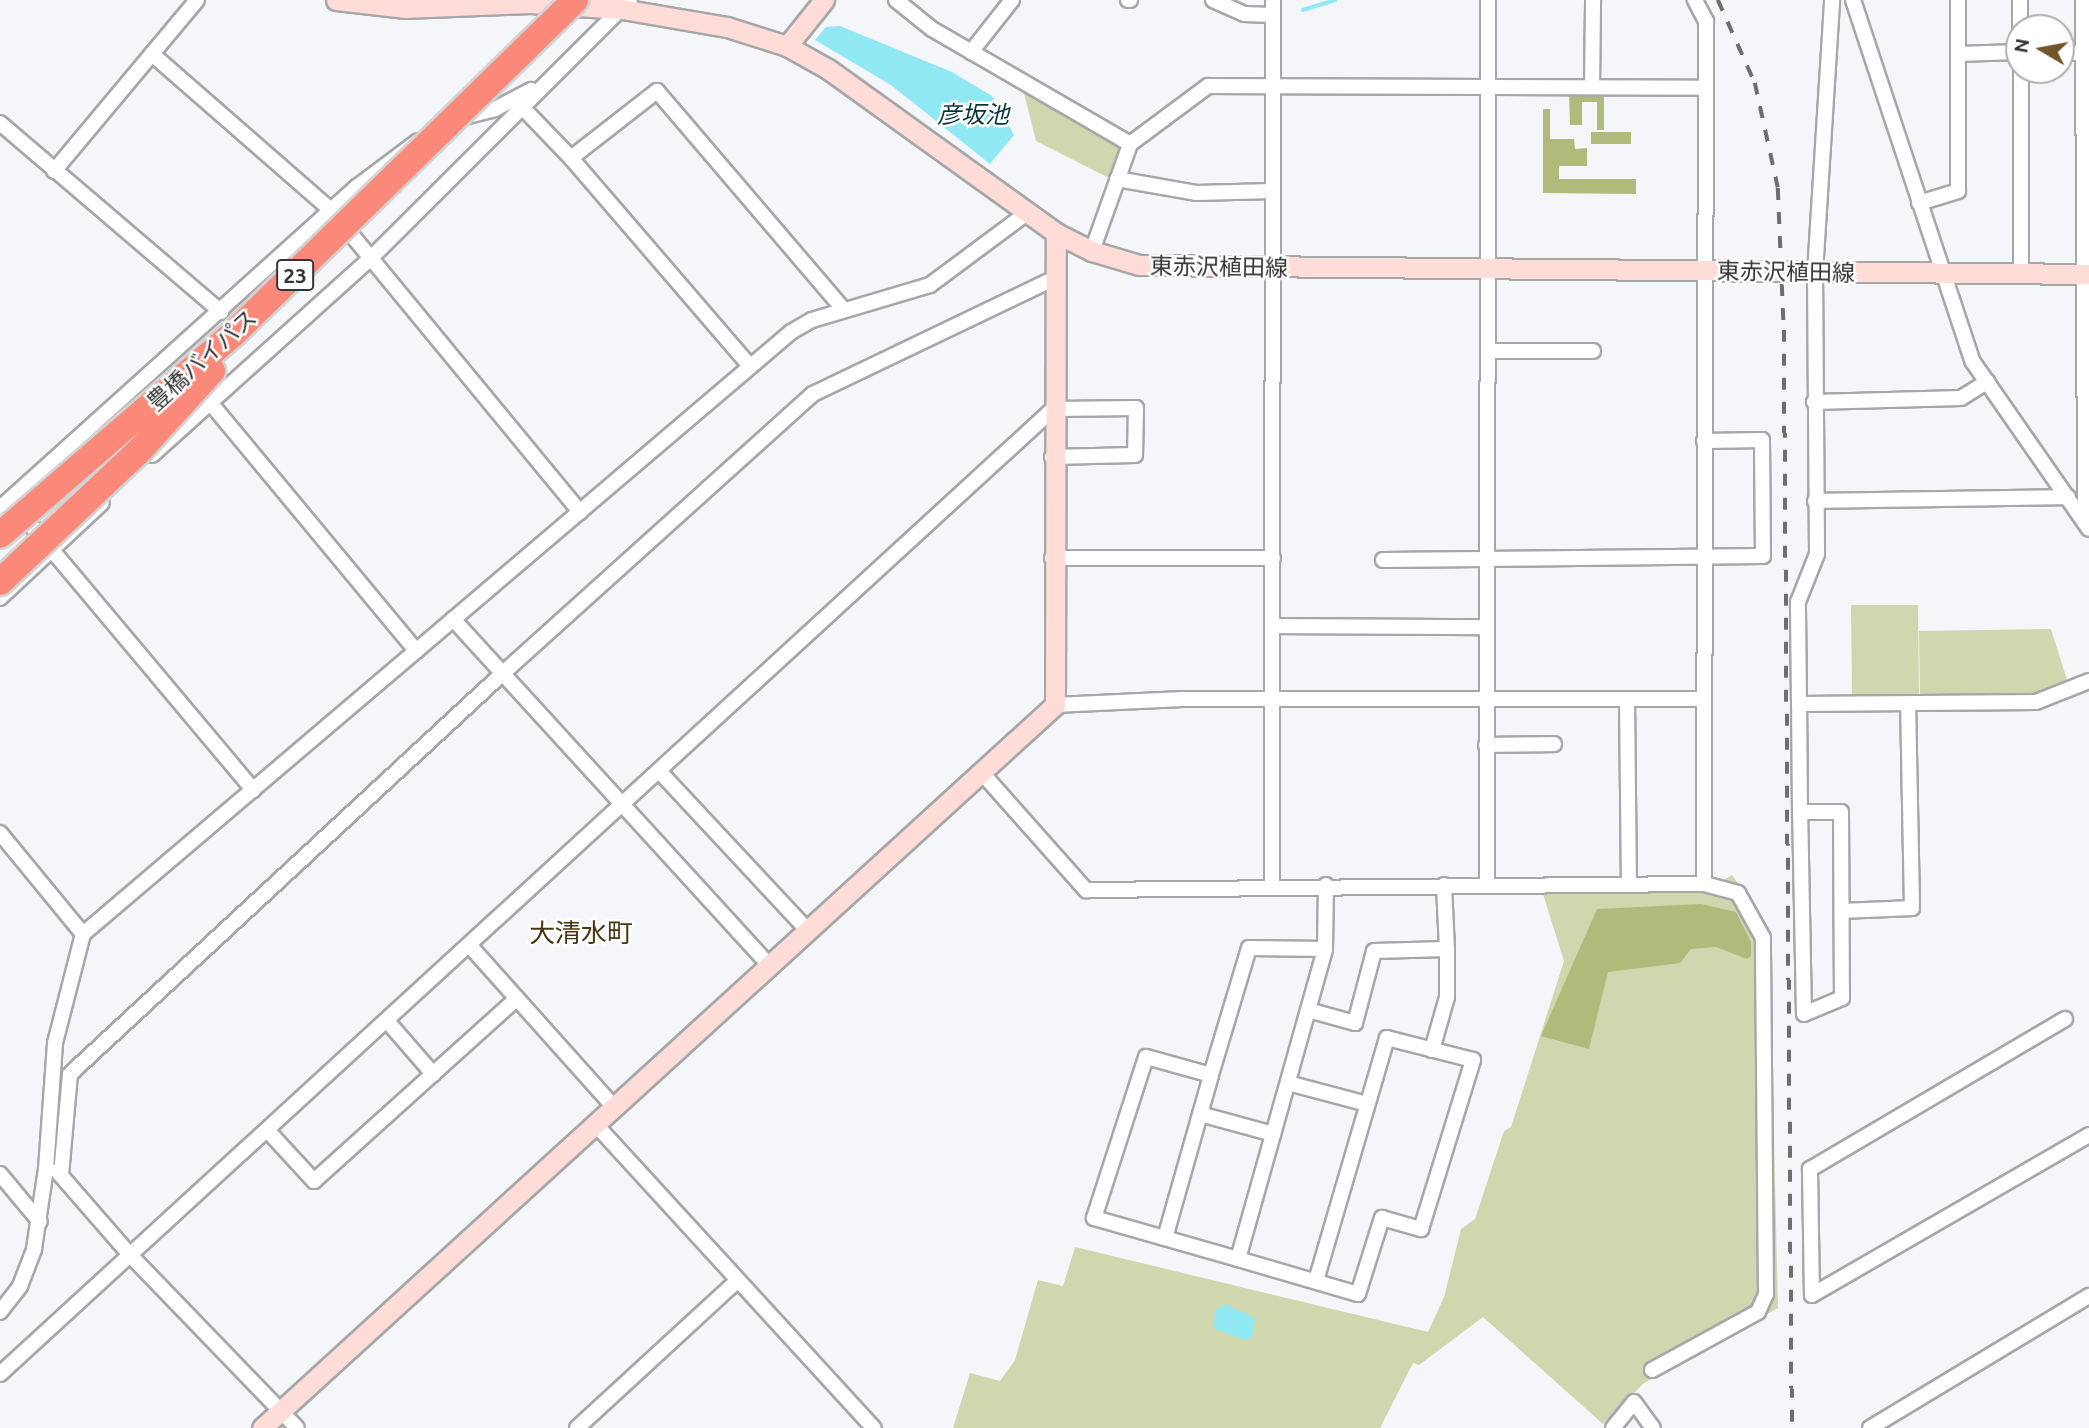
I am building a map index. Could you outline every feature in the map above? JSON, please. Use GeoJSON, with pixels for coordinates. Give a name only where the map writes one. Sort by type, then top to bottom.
{"type":"FeatureCollection","features":[{"type":"Feature","properties":{"kind":"highway","name":"豊橋バイパス"},"geometry":{"type":"LineString","coordinates":[[0,535],[235,332],[575,0]]}},
{"type":"Feature","properties":{"kind":"highway","name":"23"},"geometry":{"type":"LineString","coordinates":[[0,582],[140,450],[308,262]]}},
{"type":"Feature","properties":{"kind":"highway","name":"23"},"geometry":{"type":"LineString","coordinates":[[3,510],[46,496]]}},
{"type":"Feature","properties":{"kind":"main road","name":"東赤沢植田線"},"geometry":{"type":"LineString","coordinates":[[336,0],[404,8],[458,3],[626,4],[727,27],[787,46],[828,69],[1056,233],[1092,251],[1156,267],[2086,274]]}},
{"type":"Feature","properties":{"kind":"main road"},"geometry":{"type":"LineString","coordinates":[[787,46],[824,0]]}},
{"type":"Feature","properties":{"kind":"main road"},"geometry":{"type":"LineString","coordinates":[[262,1428],[771,967],[1055,705],[1052,457],[1056,233]]}},
{"type":"Feature","properties":{"kind":"street"},"geometry":{"type":"LineString","coordinates":[[54,171],[197,0]]}},
{"type":"Feature","properties":{"kind":"street"},"geometry":{"type":"LineString","coordinates":[[896,0],[971,52],[1130,144]]}},
{"type":"Feature","properties":{"kind":"street"},"geometry":{"type":"LineString","coordinates":[[971,52],[1012,0]]}},
{"type":"Feature","properties":{"kind":"street"},"geometry":{"type":"LineString","coordinates":[[1213,0],[1244,14],[1272,15]]}},
{"type":"Feature","properties":{"kind":"street"},"geometry":{"type":"LineString","coordinates":[[1272,886],[1273,0]]}},
{"type":"Feature","properties":{"kind":"street"},"geometry":{"type":"LineString","coordinates":[[1487,885],[1488,0]]}},
{"type":"Feature","properties":{"kind":"street"},"geometry":{"type":"LineString","coordinates":[[1592,88],[1593,0]]}},
{"type":"Feature","properties":{"kind":"street"},"geometry":{"type":"LineString","coordinates":[[1695,0],[1706,21],[1704,884]]}},
{"type":"Feature","properties":{"kind":"street"},"geometry":{"type":"LineString","coordinates":[[1800,812],[1841,812],[1842,999],[1804,1014],[1800,812],[1798,704],[1798,602],[1816,554],[1815,274],[1832,0]]}},
{"type":"Feature","properties":{"kind":"street"},"geometry":{"type":"LineString","coordinates":[[1853,0],[1973,362],[2087,525]]}},
{"type":"Feature","properties":{"kind":"street"},"geometry":{"type":"LineString","coordinates":[[1919,203],[1958,191],[1958,0]]}},
{"type":"Feature","properties":{"kind":"street"},"geometry":{"type":"LineString","coordinates":[[2083,0],[2086,53],[2087,525]]}},
{"type":"Feature","properties":{"kind":"street"},"geometry":{"type":"LineString","coordinates":[[0,598],[54,551],[208,401],[372,257],[626,4]]}},
{"type":"Feature","properties":{"kind":"street"},"geometry":{"type":"LineString","coordinates":[[1958,54],[2005,52]]}},
{"type":"Feature","properties":{"kind":"street"},"geometry":{"type":"LineString","coordinates":[[152,54],[332,211],[580,512]]}},
{"type":"Feature","properties":{"kind":"street"},"geometry":{"type":"LineString","coordinates":[[253,790],[54,551],[3,510],[381,166],[443,124],[495,109],[555,72]]}},
{"type":"Feature","properties":{"kind":"street"},"geometry":{"type":"LineString","coordinates":[[2021,84],[2021,273]]}},
{"type":"Feature","properties":{"kind":"street"},"geometry":{"type":"LineString","coordinates":[[1092,251],[1130,144],[1208,86],[1705,88]]}},
{"type":"Feature","properties":{"kind":"street"},"geometry":{"type":"LineString","coordinates":[[572,158],[657,91],[844,310]]}},
{"type":"Feature","properties":{"kind":"street"},"geometry":{"type":"LineString","coordinates":[[521,106],[572,158],[750,366]]}},
{"type":"Feature","properties":{"kind":"street"},"geometry":{"type":"LineString","coordinates":[[0,123],[54,171],[114,217],[221,312]]}},
{"type":"Feature","properties":{"kind":"street"},"geometry":{"type":"LineString","coordinates":[[1118,179],[1196,193],[1273,191]]}},
{"type":"Feature","properties":{"kind":"street"},"geometry":{"type":"LineString","coordinates":[[0,1312],[27,1271],[40,1222],[55,1043],[83,934],[750,366],[802,326],[844,310],[930,285],[1027,213]]}},
{"type":"Feature","properties":{"kind":"street"},"geometry":{"type":"LineString","coordinates":[[61,1175],[70,1074],[503,673],[813,394],[1055,278]]}},
{"type":"Feature","properties":{"kind":"street"},"geometry":{"type":"LineString","coordinates":[[1489,351],[1593,351]]}},
{"type":"Feature","properties":{"kind":"street"},"geometry":{"type":"LineString","coordinates":[[173,355],[208,401],[416,651]]}},
{"type":"Feature","properties":{"kind":"street"},"geometry":{"type":"LineString","coordinates":[[1814,402],[1961,398],[1987,382]]}},
{"type":"Feature","properties":{"kind":"street"},"geometry":{"type":"LineString","coordinates":[[0,1374],[388,1022],[1054,409],[1136,408],[1135,455],[1052,457]]}},
{"type":"Feature","properties":{"kind":"street"},"geometry":{"type":"LineString","coordinates":[[1382,560],[1763,556],[1762,440],[1704,440]]}},
{"type":"Feature","properties":{"kind":"street"},"geometry":{"type":"LineString","coordinates":[[1815,501],[2068,497]]}},
{"type":"Feature","properties":{"kind":"street"},"geometry":{"type":"LineString","coordinates":[[1052,558],[1273,558]]}},
{"type":"Feature","properties":{"kind":"street"},"geometry":{"type":"LineString","coordinates":[[453,620],[625,803],[771,967]]}},
{"type":"Feature","properties":{"kind":"street"},"geometry":{"type":"LineString","coordinates":[[1273,626],[1486,627]]}},
{"type":"Feature","properties":{"kind":"street"},"geometry":{"type":"LineString","coordinates":[[1798,704],[2036,702],[2089,681]]}},
{"type":"Feature","properties":{"kind":"street"},"geometry":{"type":"LineString","coordinates":[[1055,705],[1272,699],[1703,699]]}},
{"type":"Feature","properties":{"kind":"street"},"geometry":{"type":"LineString","coordinates":[[1627,699],[1629,884]]}},
{"type":"Feature","properties":{"kind":"street"},"geometry":{"type":"LineString","coordinates":[[1842,911],[1912,908],[1908,703]]}},
{"type":"Feature","properties":{"kind":"street"},"geometry":{"type":"LineString","coordinates":[[1486,745],[1554,744]]}},
{"type":"Feature","properties":{"kind":"street"},"geometry":{"type":"LineString","coordinates":[[660,771],[809,932]]}},
{"type":"Feature","properties":{"kind":"street"},"geometry":{"type":"LineString","coordinates":[[982,773],[1086,890],[1326,885],[1704,884],[1738,892],[1763,938],[1766,1294],[1758,1312],[1652,1370]]}},
{"type":"Feature","properties":{"kind":"street"},"geometry":{"type":"LineString","coordinates":[[0,833],[83,934]]}},
{"type":"Feature","properties":{"kind":"street"},"geometry":{"type":"LineString","coordinates":[[1238,1259],[1325,949],[1326,885]]}},
{"type":"Feature","properties":{"kind":"street"},"geometry":{"type":"LineString","coordinates":[[1432,1050],[1447,996],[1444,885]]}},
{"type":"Feature","properties":{"kind":"street"},"geometry":{"type":"LineString","coordinates":[[470,946],[615,1108]]}},
{"type":"Feature","properties":{"kind":"street"},"geometry":{"type":"LineString","coordinates":[[1165,1238],[1249,948],[1325,949]]}},
{"type":"Feature","properties":{"kind":"street"},"geometry":{"type":"LineString","coordinates":[[1308,1010],[1354,1023],[1374,951],[1447,949]]}},
{"type":"Feature","properties":{"kind":"street"},"geometry":{"type":"LineString","coordinates":[[268,1131],[314,1181],[517,998]]}},
{"type":"Feature","properties":{"kind":"street"},"geometry":{"type":"LineString","coordinates":[[2065,1019],[1810,1169],[1812,1296],[2089,1135]]}},
{"type":"Feature","properties":{"kind":"street"},"geometry":{"type":"LineString","coordinates":[[388,1022],[433,1073]]}},
{"type":"Feature","properties":{"kind":"street"},"geometry":{"type":"LineString","coordinates":[[1211,1075],[1146,1057],[1094,1218],[1358,1294],[1381,1218],[1421,1229],[1473,1060],[1387,1038],[1316,1281]]}},
{"type":"Feature","properties":{"kind":"street"},"geometry":{"type":"LineString","coordinates":[[1288,1083],[1367,1104]]}},
{"type":"Feature","properties":{"kind":"street"},"geometry":{"type":"LineString","coordinates":[[1200,1114],[1273,1134]]}},
{"type":"Feature","properties":{"kind":"street"},"geometry":{"type":"LineString","coordinates":[[596,1125],[874,1428]]}},
{"type":"Feature","properties":{"kind":"street"},"geometry":{"type":"LineString","coordinates":[[46,1169],[61,1175],[130,1255],[297,1428]]}},
{"type":"Feature","properties":{"kind":"street"},"geometry":{"type":"LineString","coordinates":[[0,1174],[40,1222]]}},
{"type":"Feature","properties":{"kind":"street"},"geometry":{"type":"LineString","coordinates":[[578,1428],[737,1281]]}},
{"type":"Feature","properties":{"kind":"street"},"geometry":{"type":"LineString","coordinates":[[1870,1428],[2089,1296]]}},
{"type":"Feature","properties":{"kind":"street"},"geometry":{"type":"LineString","coordinates":[[1613,1428],[1634,1402],[1653,1428]]}},
{"type":"Feature","properties":{"kind":"green space"},"geometry":{"type":"Polygon","coordinates":[[[1604,91],[1604,130],[1597,130],[1597,102],[1582,102],[1582,125],[1570,125],[1569,92],[1604,91]]]}},
{"type":"Feature","properties":{"kind":"green space"},"geometry":{"type":"Polygon","coordinates":[[[1024,93],[1040,94],[1123,146],[1111,179],[1036,141],[1024,93]]]}},
{"type":"Feature","properties":{"kind":"green space"},"geometry":{"type":"Polygon","coordinates":[[[1543,109],[1550,109],[1550,139],[1574,139],[1575,149],[1587,148],[1587,166],[1559,166],[1559,179],[1636,179],[1636,194],[1543,193],[1543,109]]]}},
{"type":"Feature","properties":{"kind":"green space"},"geometry":{"type":"Polygon","coordinates":[[[1591,132],[1631,132],[1631,144],[1591,144],[1591,132]]]}},
{"type":"Feature","properties":{"kind":"green space"},"geometry":{"type":"Polygon","coordinates":[[[1851,605],[1918,605],[1919,697],[1852,698],[1851,605]]]}},
{"type":"Feature","properties":{"kind":"green space"},"geometry":{"type":"Polygon","coordinates":[[[2051,629],[2068,683],[2034,696],[1920,697],[1919,631],[2051,629]]]}},
{"type":"Feature","properties":{"kind":"green space"},"geometry":{"type":"Polygon","coordinates":[[[1732,875],[1769,929],[1778,1308],[1644,1383],[1603,1424],[1483,1317],[1419,1365],[1413,1363],[1380,1428],[953,1428],[970,1373],[1000,1381],[1015,1360],[1038,1280],[1063,1286],[1075,1247],[1428,1332],[1444,1297],[1461,1229],[1475,1219],[1504,1131],[1511,1127],[1564,961],[1542,891],[1705,891],[1732,875]]]}},
{"type":"Feature","properties":{"kind":"green space"},"geometry":{"type":"Polygon","coordinates":[[[1701,904],[1736,912],[1751,942],[1751,956],[1747,959],[1716,947],[1691,949],[1680,963],[1608,972],[1589,1049],[1541,1036],[1597,909],[1701,904]]]}},
{"type":"Feature","properties":{"kind":"water","name":"彦坂池"},"geometry":{"type":"Polygon","coordinates":[[[840,26],[952,72],[992,96],[1014,135],[990,164],[891,85],[815,40],[826,27],[840,26]]]}},
{"type":"Feature","properties":{"kind":"water"},"geometry":{"type":"Polygon","coordinates":[[[1225,1304],[1255,1318],[1252,1338],[1241,1339],[1213,1328],[1216,1310],[1225,1304]]]}},
{"type":"Feature","properties":{"kind":"waterway"},"geometry":{"type":"LineString","coordinates":[[1303,10],[1336,0]]}},
{"type":"Feature","properties":{"kind":"railway"},"geometry":{"type":"LineString","coordinates":[[1718,0],[1755,83],[1778,188],[1784,330],[1792,1428]]}},
{"type":"Feature","properties":{"kind":"district","name":"大清水町"},"geometry":{"type":"Point","coordinates":[581,933]}}]}
